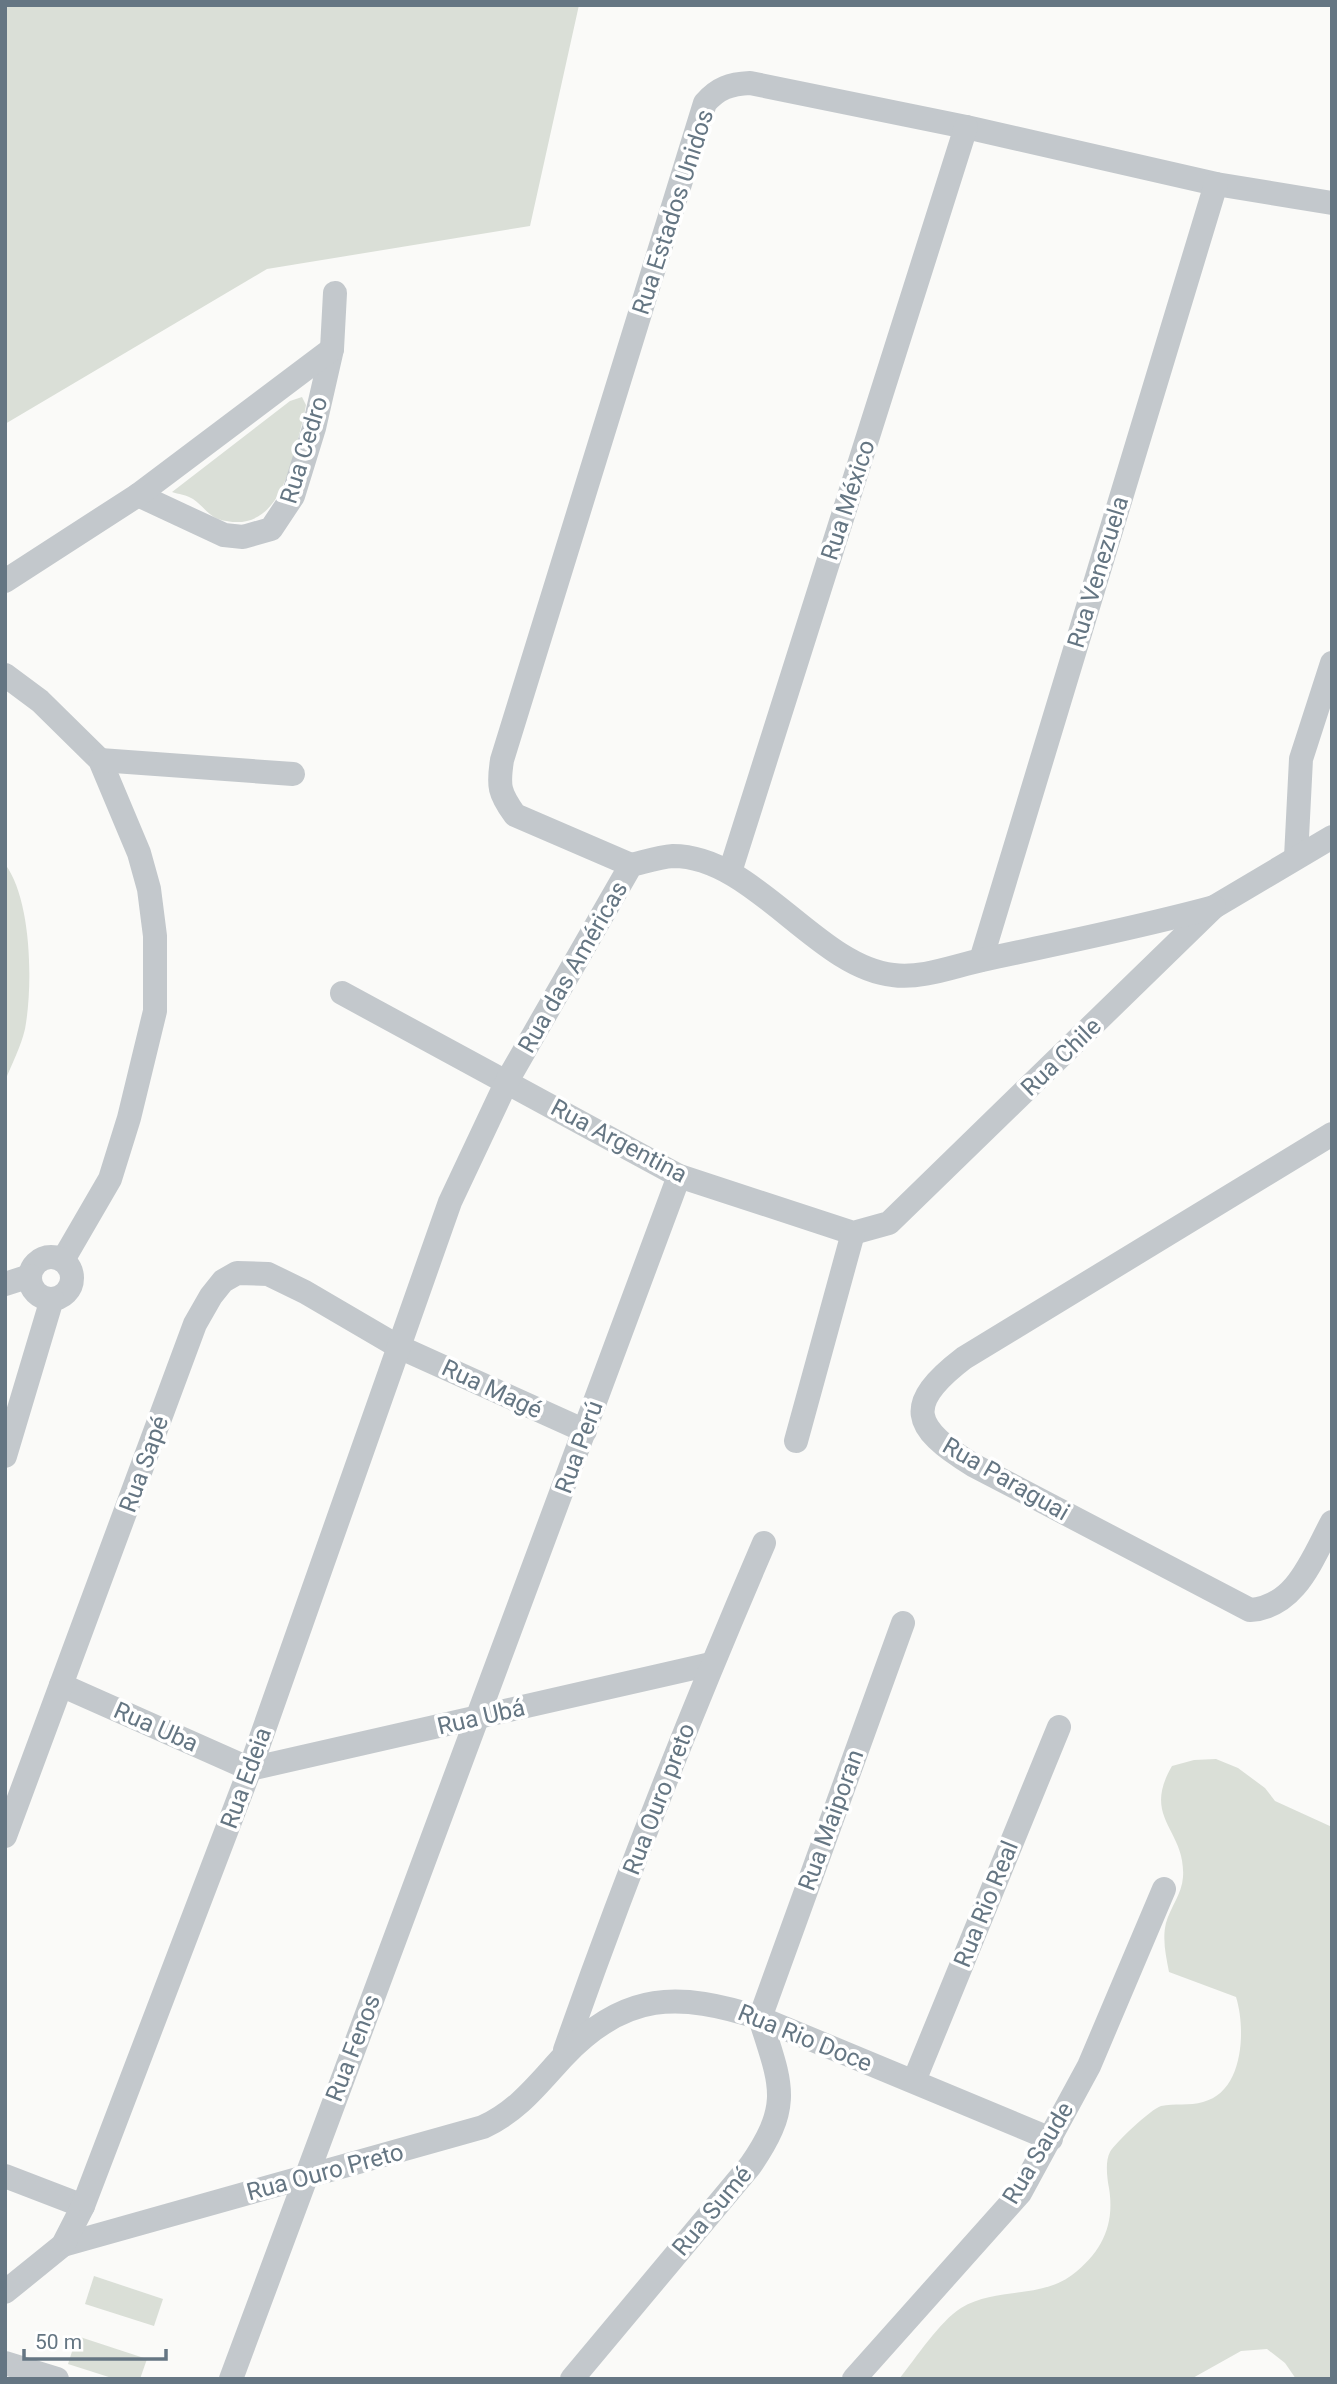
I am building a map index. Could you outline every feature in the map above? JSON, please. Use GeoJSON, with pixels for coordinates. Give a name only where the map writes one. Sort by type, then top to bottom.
{"type":"FeatureCollection","features":[{"type":"Feature","properties":{"kind":"street","name":"Rua Estados Unidos"},"geometry":{"type":"LineString","coordinates":[[631,865],[514,815],[504,801],[498,783],[502,760],[705,103],[716,91],[732,84],[750,83],[966,127],[1216,184],[1332,202]]}},
{"type":"Feature","properties":{"kind":"street","name":"Rua México"},"geometry":{"type":"LineString","coordinates":[[730,872],[966,127]]}},
{"type":"Feature","properties":{"kind":"street","name":"Rua Venezuela"},"geometry":{"type":"LineString","coordinates":[[981,960],[1216,184]]}},
{"type":"Feature","properties":{"kind":"street","name":"Rua Cedro"},"geometry":{"type":"LineString","coordinates":[[138,495],[223,535],[243,537],[271,529],[293,496],[314,428],[332,349],[335,293]]}},
{"type":"Feature","properties":{"kind":"street","name":"Rua Cedro"},"geometry":{"type":"LineString","coordinates":[[5,582],[138,495],[332,349]]}},
{"type":"Feature","properties":{"kind":"street"},"geometry":{"type":"LineString","coordinates":[[1296,857],[1301,759],[1332,663]]}},
{"type":"Feature","properties":{"kind":"street"},"geometry":{"type":"LineString","coordinates":[[5,675],[40,701],[100,760],[127,818],[149,889],[157,972],[155,1011],[129,1118],[110,1179],[63,1260]]}},
{"type":"Feature","properties":{"kind":"street"},"geometry":{"type":"LineString","coordinates":[[100,760],[293,774]]}},
{"type":"Feature","properties":{"kind":"street"},"geometry":{"type":"LineString","coordinates":[[1214,907],[1332,837]]}},
{"type":"Feature","properties":{"kind":"street","name":"Rua das Américas"},"geometry":{"type":"LineString","coordinates":[[399,1347],[450,1202],[507,1081],[631,865],[673,856],[703,862],[730,872],[844,956],[892,975],[911,975],[1133,929],[1214,907]]}},
{"type":"Feature","properties":{"kind":"street","name":"Rua Chile"},"geometry":{"type":"LineString","coordinates":[[853,1233],[889,1223],[908,1206],[1214,907]]}},
{"type":"Feature","properties":{"kind":"street","name":"Rua Argentina"},"geometry":{"type":"LineString","coordinates":[[342,993],[679,1176],[853,1233]]}},
{"type":"Feature","properties":{"kind":"street","name":"Rua Paraguai"},"geometry":{"type":"LineString","coordinates":[[1332,1134],[964,1358],[936,1380],[924,1397],[923,1416],[933,1438],[973,1465],[1250,1609],[1275,1606],[1286,1597],[1307,1570],[1332,1522]]}},
{"type":"Feature","properties":{"kind":"street","name":"Rua Perú"},"geometry":{"type":"LineString","coordinates":[[477,1718],[679,1176]]}},
{"type":"Feature","properties":{"kind":"street"},"geometry":{"type":"LineString","coordinates":[[796,1441],[853,1233]]}},
{"type":"Feature","properties":{"kind":"street"},"geometry":{"type":"LineString","coordinates":[[5,1284],[30,1276],[38,1261],[55,1257],[69,1266],[72,1283],[61,1296],[52,1299],[36,1292],[30,1276]]}},
{"type":"Feature","properties":{"kind":"street","name":"Rua Sapé"},"geometry":{"type":"LineString","coordinates":[[5,1836],[195,1324],[223,1281],[237,1273],[268,1274],[305,1292],[399,1347]]}},
{"type":"Feature","properties":{"kind":"street"},"geometry":{"type":"LineString","coordinates":[[5,1456],[52,1299]]}},
{"type":"Feature","properties":{"kind":"street","name":"Rua Magé"},"geometry":{"type":"LineString","coordinates":[[399,1347],[585,1431]]}},
{"type":"Feature","properties":{"kind":"street","name":"Rua Edeia"},"geometry":{"type":"LineString","coordinates":[[83,2206],[250,1769],[399,1347]]}},
{"type":"Feature","properties":{"kind":"street","name":"Rua Ouro preto"},"geometry":{"type":"LineString","coordinates":[[563,2057],[612,1917],[711,1664],[764,1543]]}},
{"type":"Feature","properties":{"kind":"street","name":"Rua Maiporan"},"geometry":{"type":"LineString","coordinates":[[760,2018],[903,1623]]}},
{"type":"Feature","properties":{"kind":"street","name":"Rua Ubá"},"geometry":{"type":"LineString","coordinates":[[250,1769],[711,1664]]}},
{"type":"Feature","properties":{"kind":"street","name":"Rua Uba"},"geometry":{"type":"LineString","coordinates":[[61,1685],[250,1769]]}},
{"type":"Feature","properties":{"kind":"street","name":"Rua Fenos"},"geometry":{"type":"LineString","coordinates":[[231,2379],[303,2179],[477,1718]]}},
{"type":"Feature","properties":{"kind":"street","name":"Rua Rio Real"},"geometry":{"type":"LineString","coordinates":[[914,2081],[1059,1727]]}},
{"type":"Feature","properties":{"kind":"street","name":"Rua Saude"},"geometry":{"type":"LineString","coordinates":[[854,2379],[1020,2193],[1089,2066],[1164,1889]]}},
{"type":"Feature","properties":{"kind":"street","name":"Rua Rio Doce"},"geometry":{"type":"LineString","coordinates":[[563,2057],[591,2029],[617,2014],[653,2003],[681,2000],[715,2004],[760,2018],[847,2057],[914,2081],[1051,2139]]}},
{"type":"Feature","properties":{"kind":"street","name":"Rua Sumé"},"geometry":{"type":"LineString","coordinates":[[572,2379],[717,2207],[768,2141],[779,2115],[780,2094],[777,2073],[760,2018]]}},
{"type":"Feature","properties":{"kind":"street","name":"Rua Ouro Preto"},"geometry":{"type":"LineString","coordinates":[[5,2291],[63,2245],[180,2210],[303,2179],[498,2120],[523,2102],[563,2057]]}},
{"type":"Feature","properties":{"kind":"street"},"geometry":{"type":"LineString","coordinates":[[5,2176],[83,2206]]}},
{"type":"Feature","properties":{"kind":"street","name":"Rua Ouro Preto"},"geometry":{"type":"LineString","coordinates":[[63,2245],[83,2206]]}},
{"type":"Feature","properties":{"kind":"street"},"geometry":{"type":"LineString","coordinates":[[5,2363],[57,2379]]}},
{"type":"Feature","properties":{"kind":"shaded area"},"geometry":{"type":"Polygon","coordinates":[[[5,5],[579,5],[530,226],[267,269],[5,424],[5,5]]]}},
{"type":"Feature","properties":{"kind":"shaded area"},"geometry":{"type":"Polygon","coordinates":[[[302,397],[306,405],[304,416],[295,453],[281,491],[257,517],[240,522],[218,519],[193,499],[172,492],[290,401],[302,397]]]}},
{"type":"Feature","properties":{"kind":"shaded area"},"geometry":{"type":"Polygon","coordinates":[[[5,864],[21,899],[28,944],[29,990],[25,1029],[5,1081],[5,864]]]}},
{"type":"Feature","properties":{"kind":"shaded area"},"geometry":{"type":"Polygon","coordinates":[[[1216,1759],[1238,1768],[1265,1788],[1275,1801],[1332,1827],[1332,2379],[1296,2379],[1285,2363],[1267,2349],[1241,2351],[1191,2379],[899,2379],[937,2331],[961,2308],[989,2297],[1046,2287],[1072,2275],[1082,2266],[1098,2247],[1108,2226],[1110,2201],[1107,2165],[1113,2148],[1156,2108],[1198,2103],[1217,2096],[1234,2073],[1241,2042],[1236,1997],[1169,1972],[1164,1941],[1166,1923],[1183,1877],[1178,1847],[1163,1812],[1161,1799],[1164,1784],[1172,1766],[1194,1760],[1216,1759]]]}},
{"type":"Feature","properties":{"kind":"shaded area"},"geometry":{"type":"Polygon","coordinates":[[[94,2276],[163,2299],[154,2326],[85,2304],[94,2276]]]}},
{"type":"Feature","properties":{"kind":"shaded area"},"geometry":{"type":"Polygon","coordinates":[[[77,2336],[147,2359],[140,2379],[115,2379],[68,2364],[77,2336]]]}}]}
